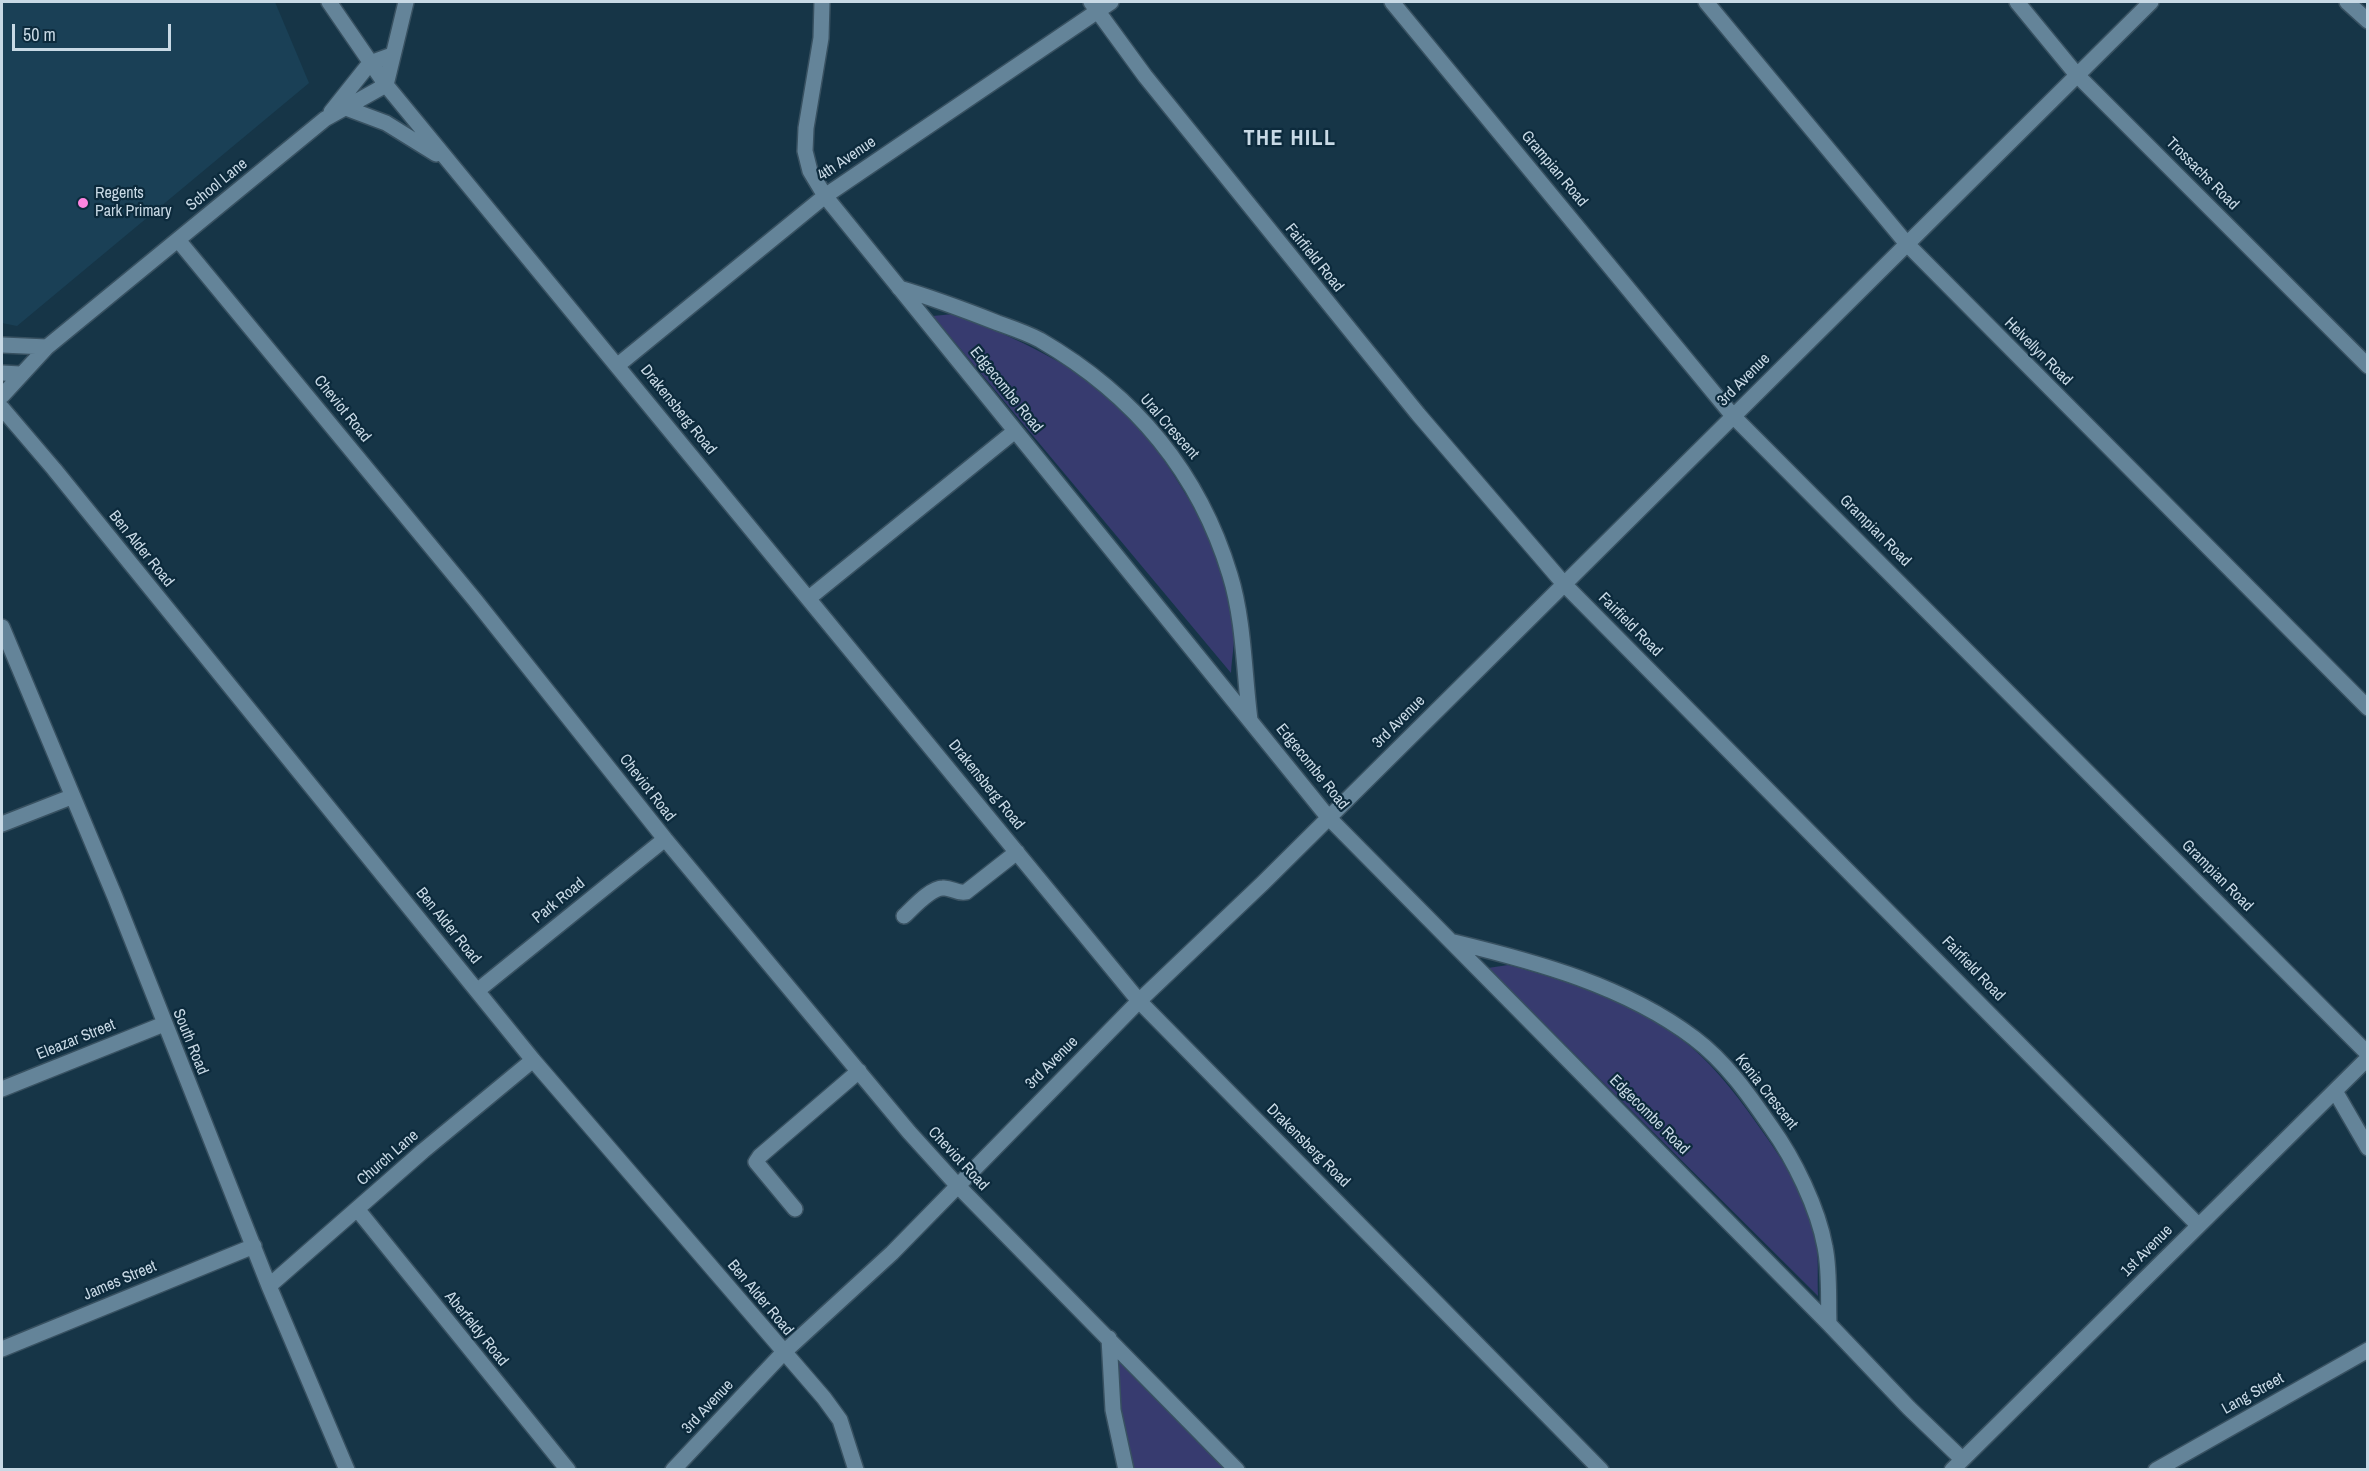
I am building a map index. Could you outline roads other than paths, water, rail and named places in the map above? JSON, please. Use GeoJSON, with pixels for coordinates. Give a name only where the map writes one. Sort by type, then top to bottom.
{"type":"FeatureCollection","features":[{"type":"Feature","properties":{"kind":"street","name":"Drakensberg Road"},"geometry":{"type":"LineString","coordinates":[[329,2],[386,85],[1139,1001],[1601,1470]]}},
{"type":"Feature","properties":{"kind":"street"},"geometry":{"type":"LineString","coordinates":[[386,85],[406,2]]}},
{"type":"Feature","properties":{"kind":"street","name":"Edgecombe Road"},"geometry":{"type":"LineString","coordinates":[[822,2],[821,38],[806,128],[806,151],[810,171],[825,195],[1328,817],[1829,1324],[1909,1408],[1957,1464]]}},
{"type":"Feature","properties":{"kind":"street","name":"4th Avenue"},"geometry":{"type":"LineString","coordinates":[[618,365],[825,195],[1094,6],[1111,2]]}},
{"type":"Feature","properties":{"kind":"street","name":"Grampian Road"},"geometry":{"type":"LineString","coordinates":[[1392,2],[1733,416],[2367,1056]]}},
{"type":"Feature","properties":{"kind":"street","name":"Helvellyn Road"},"geometry":{"type":"LineString","coordinates":[[1706,2],[1906,244],[2367,708]]}},
{"type":"Feature","properties":{"kind":"street","name":"Trossachs Road"},"geometry":{"type":"LineString","coordinates":[[2017,2],[2077,75],[2367,366]]}},
{"type":"Feature","properties":{"kind":"street","name":"3rd Avenue"},"geometry":{"type":"LineString","coordinates":[[673,1470],[783,1353],[892,1253],[1139,1001],[1328,817],[2151,2]]}},
{"type":"Feature","properties":{"kind":"street"},"geometry":{"type":"LineString","coordinates":[[2347,2],[2367,21]]}},
{"type":"Feature","properties":{"kind":"street","name":"Fairfield Road"},"geometry":{"type":"LineString","coordinates":[[1094,6],[1145,76],[1418,414],[1564,584],[2198,1225]]}},
{"type":"Feature","properties":{"kind":"street"},"geometry":{"type":"LineString","coordinates":[[370,63],[392,55]]}},
{"type":"Feature","properties":{"kind":"street","name":"School Lane"},"geometry":{"type":"LineString","coordinates":[[2,396],[47,347],[325,119],[370,63]]}},
{"type":"Feature","properties":{"kind":"street","name":"School Lane"},"geometry":{"type":"LineString","coordinates":[[325,119],[386,85]]}},
{"type":"Feature","properties":{"kind":"street"},"geometry":{"type":"LineString","coordinates":[[346,108],[386,123],[451,164]]}},
{"type":"Feature","properties":{"kind":"street","name":"Cheviot Road"},"geometry":{"type":"LineString","coordinates":[[178,240],[475,600],[665,839],[957,1185],[1238,1470]]}},
{"type":"Feature","properties":{"kind":"street","name":"Ural Crescent"},"geometry":{"type":"LineString","coordinates":[[899,288],[933,298],[1039,339],[1108,387],[1149,427],[1189,478],[1231,576],[1250,720]]}},
{"type":"Feature","properties":{"kind":"street"},"geometry":{"type":"LineString","coordinates":[[2,345],[47,347]]}},
{"type":"Feature","properties":{"kind":"street"},"geometry":{"type":"LineString","coordinates":[[2,373],[20,374]]}},
{"type":"Feature","properties":{"kind":"street","name":"Ben Alder Road"},"geometry":{"type":"LineString","coordinates":[[2,408],[533,1060],[824,1398],[840,1420],[856,1470]]}},
{"type":"Feature","properties":{"kind":"street"},"geometry":{"type":"LineString","coordinates":[[809,598],[1015,431]]}},
{"type":"Feature","properties":{"kind":"street","name":"South Road"},"geometry":{"type":"LineString","coordinates":[[2,627],[71,797],[115,897],[269,1286],[347,1470]]}},
{"type":"Feature","properties":{"kind":"street"},"geometry":{"type":"LineString","coordinates":[[2,824],[71,797]]}},
{"type":"Feature","properties":{"kind":"street","name":"Park Road"},"geometry":{"type":"LineString","coordinates":[[477,991],[665,839]]}},
{"type":"Feature","properties":{"kind":"street"},"geometry":{"type":"LineString","coordinates":[[904,916],[936,890],[944,887],[958,893],[966,892],[1017,852]]}},
{"type":"Feature","properties":{"kind":"street","name":"Kenia Crescent"},"geometry":{"type":"LineString","coordinates":[[1453,942],[1522,958],[1573,975],[1645,1007],[1694,1038],[1730,1071],[1789,1152],[1815,1214],[1826,1247],[1829,1324]]}},
{"type":"Feature","properties":{"kind":"street","name":"Eleazar Street"},"geometry":{"type":"LineString","coordinates":[[2,1089],[164,1024]]}},
{"type":"Feature","properties":{"kind":"street","name":"1st Avenue"},"geometry":{"type":"LineString","coordinates":[[1957,1464],[2335,1091],[2367,1056]]}},
{"type":"Feature","properties":{"kind":"street","name":"Church Lane"},"geometry":{"type":"LineString","coordinates":[[269,1286],[533,1060]]}},
{"type":"Feature","properties":{"kind":"street"},"geometry":{"type":"LineString","coordinates":[[795,1209],[756,1162],[760,1156],[859,1071]]}},
{"type":"Feature","properties":{"kind":"street"},"geometry":{"type":"LineString","coordinates":[[2335,1091],[2367,1148]]}},
{"type":"Feature","properties":{"kind":"street","name":"Aberfeldy Road"},"geometry":{"type":"LineString","coordinates":[[357,1209],[568,1470]]}},
{"type":"Feature","properties":{"kind":"street","name":"James Street"},"geometry":{"type":"LineString","coordinates":[[2,1349],[254,1246]]}},
{"type":"Feature","properties":{"kind":"street"},"geometry":{"type":"LineString","coordinates":[[1109,1338],[1113,1410],[1126,1470]]}},
{"type":"Feature","properties":{"kind":"street","name":"Lang Street"},"geometry":{"type":"LineString","coordinates":[[2156,1470],[2367,1350]]}},
{"type":"Feature","properties":{"kind":"place","name":"Regents Park Primary"},"geometry":{"type":"Point","coordinates":[83,203]}},
{"type":"Feature","properties":{"kind":"district","name":"THE HILL"},"geometry":{"type":"Point","coordinates":[1290,139]}}]}
